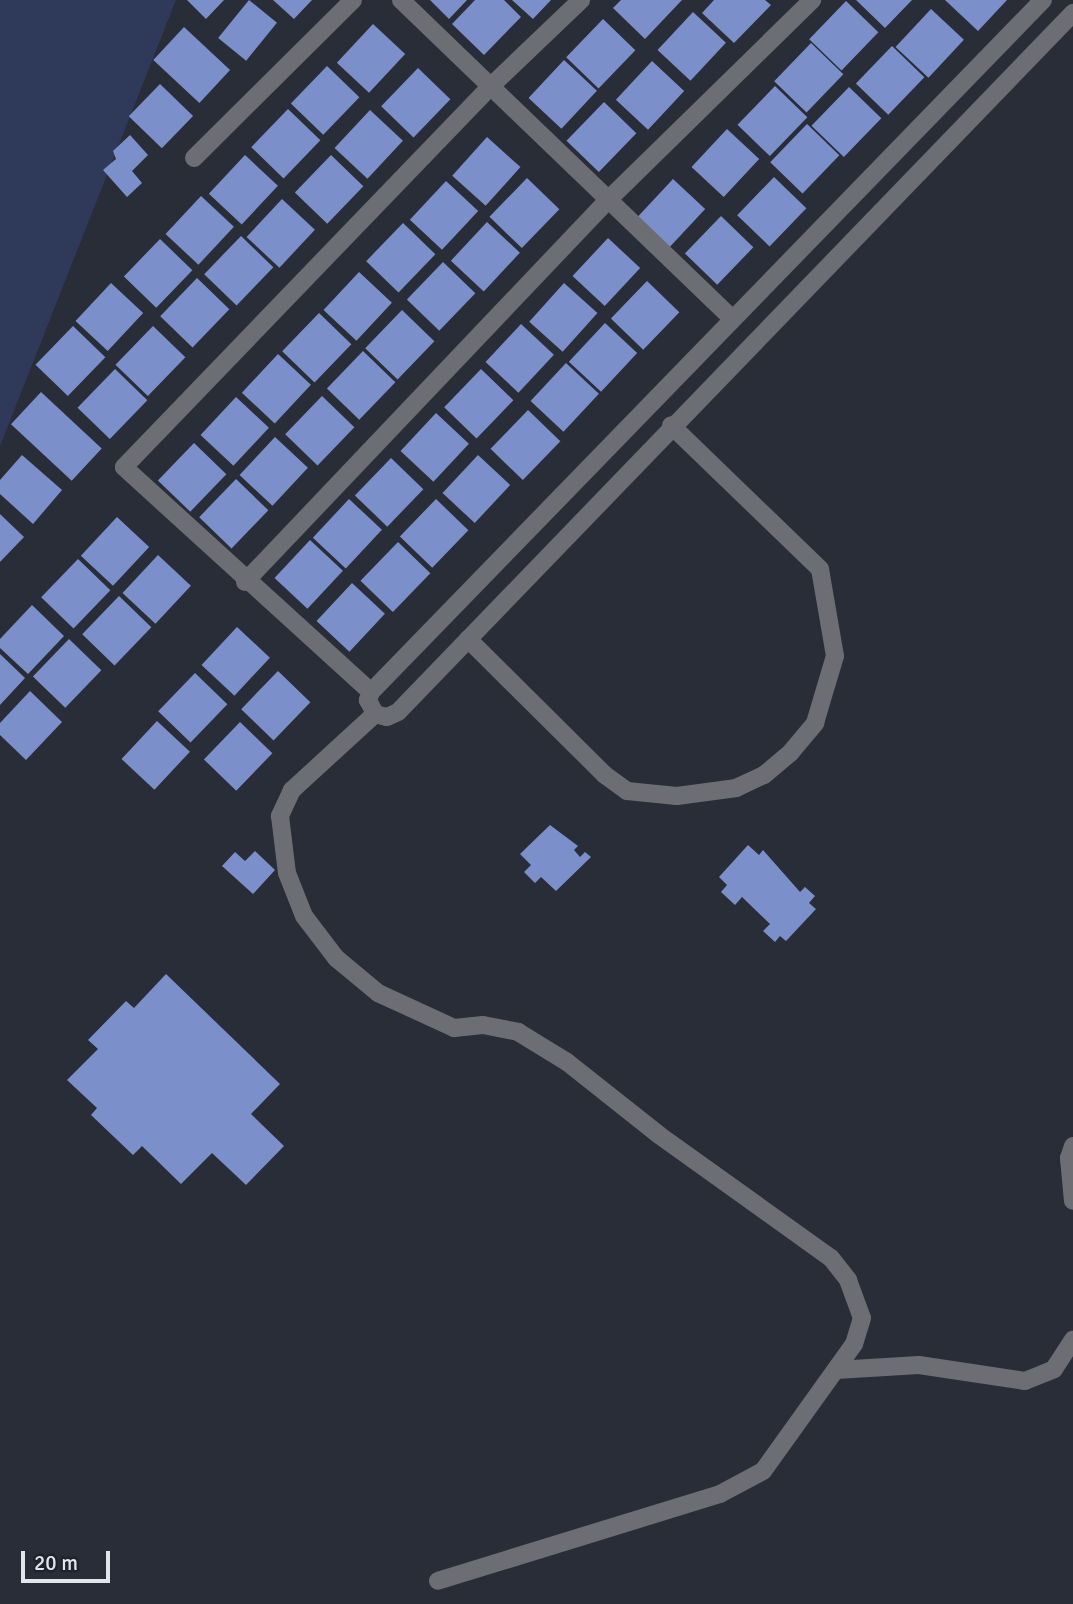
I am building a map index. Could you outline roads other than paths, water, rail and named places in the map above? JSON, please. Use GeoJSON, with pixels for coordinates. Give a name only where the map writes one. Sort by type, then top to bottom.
{"type":"FeatureCollection","features":[{"type":"Feature","properties":{"kind":"street"},"geometry":{"type":"LineString","coordinates":[[194,158],[353,0]]}},
{"type":"Feature","properties":{"kind":"street"},"geometry":{"type":"LineString","coordinates":[[401,0],[732,318]]}},
{"type":"Feature","properties":{"kind":"street"},"geometry":{"type":"LineString","coordinates":[[371,692],[245,582],[124,467],[491,87],[581,0]]}},
{"type":"Feature","properties":{"kind":"street"},"geometry":{"type":"LineString","coordinates":[[245,582],[608,200],[812,0]]}},
{"type":"Feature","properties":{"kind":"street"},"geometry":{"type":"LineString","coordinates":[[1043,0],[371,692],[368,700],[375,714],[387,717],[398,712],[671,425],[1073,13]]}},
{"type":"Feature","properties":{"kind":"street"},"geometry":{"type":"LineString","coordinates":[[468,639],[605,775],[627,790],[677,796],[736,788],[764,775],[791,752],[815,723],[835,656],[820,569],[671,425]]}},
{"type":"Feature","properties":{"kind":"street"},"geometry":{"type":"LineString","coordinates":[[375,714],[284,799],[281,845],[304,916],[336,958],[378,993],[454,1028],[483,1025],[519,1032],[567,1062],[659,1135],[831,1258],[848,1280],[862,1318],[854,1343],[763,1471],[720,1494],[438,1581]]}},
{"type":"Feature","properties":{"kind":"street"},"geometry":{"type":"LineString","coordinates":[[1073,1146],[1069,1158],[1073,1200]]}},
{"type":"Feature","properties":{"kind":"street"},"geometry":{"type":"LineString","coordinates":[[836,1370],[919,1365],[1025,1381],[1054,1369],[1073,1340]]}}]}
